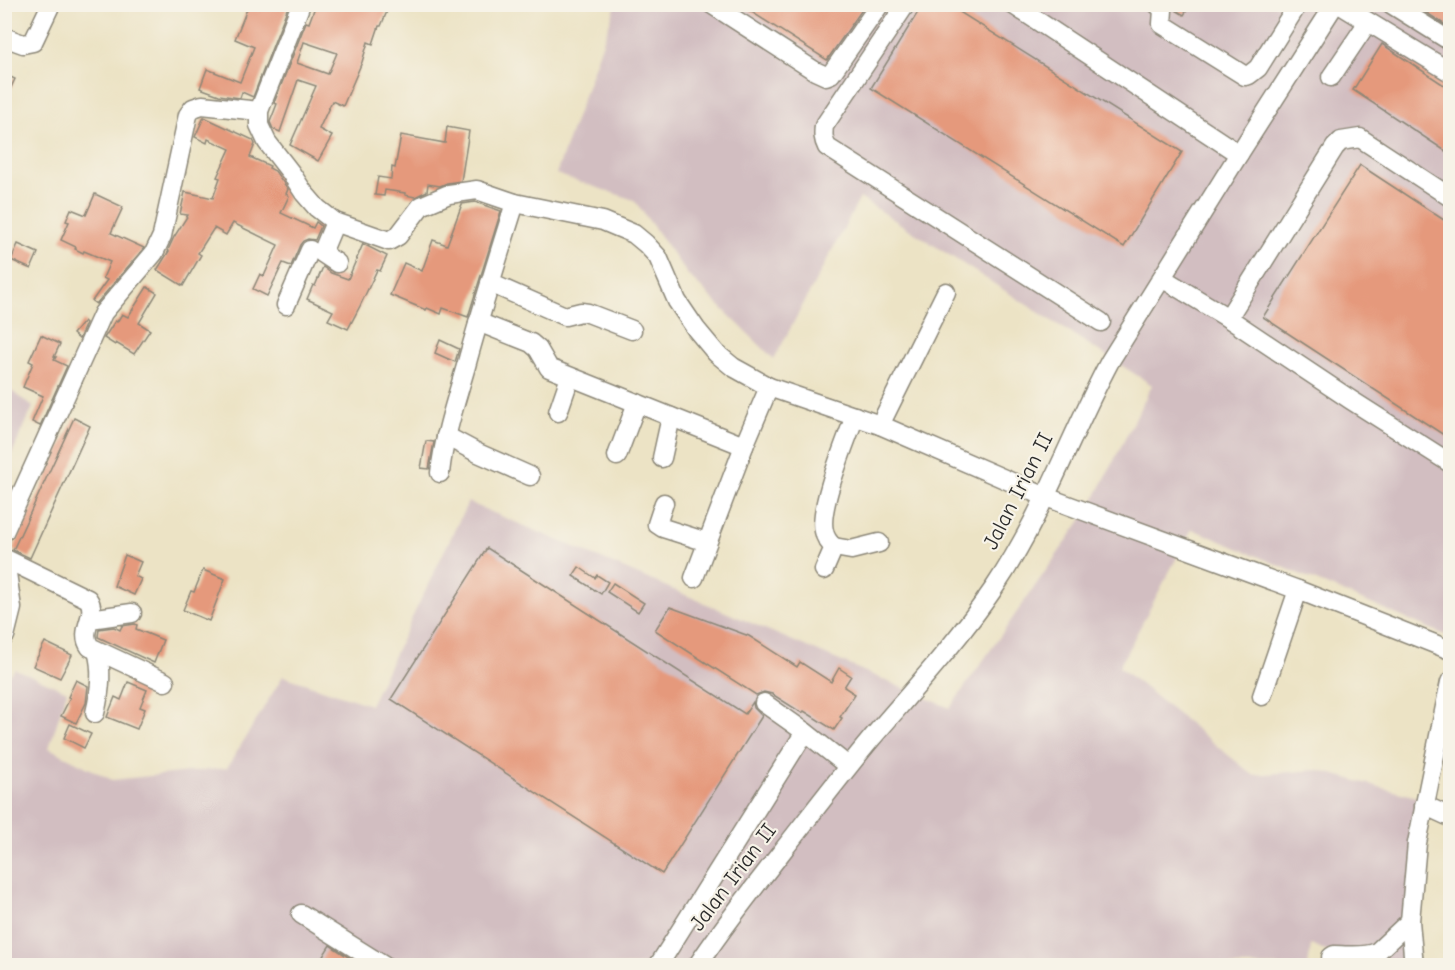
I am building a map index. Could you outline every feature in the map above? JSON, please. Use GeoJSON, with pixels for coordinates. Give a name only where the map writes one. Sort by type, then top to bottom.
{"type":"FeatureCollection","features":[{"type":"Feature","properties":{"kind":"street"},"geometry":{"type":"LineString","coordinates":[[4,37],[23,45],[33,42],[51,4]]}},
{"type":"Feature","properties":{"kind":"street"},"geometry":{"type":"LineString","coordinates":[[301,4],[259,111],[260,125],[267,142],[304,193],[317,208],[335,222],[389,241],[398,236],[421,206],[448,194],[477,190],[515,203],[603,220],[634,234],[646,243],[658,257],[677,301],[696,329],[717,353],[734,367],[769,387],[880,425],[1046,496],[1298,590],[1450,650]]}},
{"type":"Feature","properties":{"kind":"street"},"geometry":{"type":"LineString","coordinates":[[711,4],[817,73],[826,76],[831,74],[880,4]]}},
{"type":"Feature","properties":{"kind":"street"},"geometry":{"type":"LineString","coordinates":[[906,4],[824,126],[823,135],[827,147],[1101,322]]}},
{"type":"Feature","properties":{"kind":"street"},"geometry":{"type":"LineString","coordinates":[[1012,4],[1239,154]]}},
{"type":"Feature","properties":{"kind":"street"},"geometry":{"type":"LineString","coordinates":[[1157,4],[1163,10],[1162,24],[1245,76],[1252,74],[1258,68],[1298,4]]}},
{"type":"Feature","properties":{"kind":"street"},"geometry":{"type":"LineString","coordinates":[[1337,4],[1450,72]]}},
{"type":"Feature","properties":{"kind":"street","name":"Jalan Irian II"},"geometry":{"type":"LineString","coordinates":[[697,966],[720,931],[849,766],[965,627],[995,587],[1046,496],[1099,380],[1110,361],[1239,154],[1337,4]]}},
{"type":"Feature","properties":{"kind":"street"},"geometry":{"type":"LineString","coordinates":[[1391,4],[1450,41]]}},
{"type":"Feature","properties":{"kind":"street"},"geometry":{"type":"LineString","coordinates":[[1331,77],[1368,22]]}},
{"type":"Feature","properties":{"kind":"street"},"geometry":{"type":"LineString","coordinates":[[4,532],[103,313],[154,253],[162,236],[188,115],[193,108],[202,105],[259,111]]}},
{"type":"Feature","properties":{"kind":"street"},"geometry":{"type":"LineString","coordinates":[[1228,318],[1335,147],[1341,141],[1360,138],[1450,196]]}},
{"type":"Feature","properties":{"kind":"street"},"geometry":{"type":"LineString","coordinates":[[440,472],[446,436],[515,203]]}},
{"type":"Feature","properties":{"kind":"street"},"geometry":{"type":"LineString","coordinates":[[286,305],[311,250],[335,222]]}},
{"type":"Feature","properties":{"kind":"street"},"geometry":{"type":"LineString","coordinates":[[311,250],[337,263]]}},
{"type":"Feature","properties":{"kind":"street"},"geometry":{"type":"LineString","coordinates":[[1162,278],[1228,318],[1450,463]]}},
{"type":"Feature","properties":{"kind":"street"},"geometry":{"type":"LineString","coordinates":[[490,283],[565,316],[581,312],[588,313],[632,330]]}},
{"type":"Feature","properties":{"kind":"street"},"geometry":{"type":"LineString","coordinates":[[880,425],[946,292]]}},
{"type":"Feature","properties":{"kind":"street"},"geometry":{"type":"LineString","coordinates":[[478,322],[531,343],[538,349],[549,368],[744,446]]}},
{"type":"Feature","properties":{"kind":"street"},"geometry":{"type":"LineString","coordinates":[[558,412],[570,377]]}},
{"type":"Feature","properties":{"kind":"street"},"geometry":{"type":"LineString","coordinates":[[694,578],[769,387]]}},
{"type":"Feature","properties":{"kind":"street"},"geometry":{"type":"LineString","coordinates":[[617,456],[637,404]]}},
{"type":"Feature","properties":{"kind":"street"},"geometry":{"type":"LineString","coordinates":[[855,416],[827,495],[823,531],[829,543],[834,547],[851,550],[879,543]]}},
{"type":"Feature","properties":{"kind":"street"},"geometry":{"type":"LineString","coordinates":[[663,458],[671,417]]}},
{"type":"Feature","properties":{"kind":"street"},"geometry":{"type":"LineString","coordinates":[[446,436],[530,476]]}},
{"type":"Feature","properties":{"kind":"street"},"geometry":{"type":"LineString","coordinates":[[664,503],[657,524],[708,542]]}},
{"type":"Feature","properties":{"kind":"street"},"geometry":{"type":"LineString","coordinates":[[824,570],[834,547]]}},
{"type":"Feature","properties":{"kind":"street"},"geometry":{"type":"LineString","coordinates":[[5,559],[88,598],[92,605],[85,635],[90,647],[165,682]]}},
{"type":"Feature","properties":{"kind":"street"},"geometry":{"type":"LineString","coordinates":[[5,559],[12,608],[5,636]]}},
{"type":"Feature","properties":{"kind":"street"},"geometry":{"type":"LineString","coordinates":[[1262,696],[1298,590]]}},
{"type":"Feature","properties":{"kind":"street"},"geometry":{"type":"LineString","coordinates":[[90,619],[132,613]]}},
{"type":"Feature","properties":{"kind":"street"},"geometry":{"type":"LineString","coordinates":[[95,713],[98,702],[100,666],[97,651]]}},
{"type":"Feature","properties":{"kind":"street"},"geometry":{"type":"LineString","coordinates":[[1414,966],[1410,921],[1417,843],[1424,805],[1443,747],[1450,687]]}},
{"type":"Feature","properties":{"kind":"street"},"geometry":{"type":"LineString","coordinates":[[764,703],[849,766]]}},
{"type":"Feature","properties":{"kind":"street"},"geometry":{"type":"LineString","coordinates":[[658,966],[805,732]]}},
{"type":"Feature","properties":{"kind":"street"},"geometry":{"type":"LineString","coordinates":[[1424,805],[1450,817]]}},
{"type":"Feature","properties":{"kind":"street"},"geometry":{"type":"LineString","coordinates":[[301,914],[384,966]]}},
{"type":"Feature","properties":{"kind":"street"},"geometry":{"type":"LineString","coordinates":[[1331,957],[1334,955],[1363,956],[1377,952],[1410,921]]}},
{"type":"Feature","properties":{"kind":"shaded area"},"geometry":{"type":"Polygon","coordinates":[[[616,5],[1450,5],[1450,637],[1192,529],[1119,667],[1253,775],[1317,770],[1420,798],[1403,965],[1360,965],[1311,945],[1308,966],[5,965],[4,680],[15,669],[67,691],[49,748],[112,780],[227,768],[283,676],[370,705],[468,502],[950,708],[1091,506],[1152,385],[860,198],[774,359],[688,275],[634,200],[556,174],[616,5]]]}},
{"type":"Feature","properties":{"kind":"shaded area"},"geometry":{"type":"Polygon","coordinates":[[[5,386],[33,407],[5,469],[5,386]]]}},
{"type":"Feature","properties":{"kind":"building"},"geometry":{"type":"Polygon","coordinates":[[[249,4],[289,4],[253,97],[242,92],[240,98],[219,95],[200,88],[207,69],[240,82],[254,47],[235,39],[249,4]]]}},
{"type":"Feature","properties":{"kind":"building"},"geometry":{"type":"Polygon","coordinates":[[[316,4],[390,4],[373,44],[368,42],[343,106],[332,101],[319,129],[332,136],[318,161],[290,145],[316,86],[298,80],[280,132],[273,129],[270,122],[277,104],[274,103],[306,22],[309,23],[316,4]],[[304,42],[297,63],[328,74],[337,53],[304,42]]]}},
{"type":"Feature","properties":{"kind":"building"},"geometry":{"type":"Polygon","coordinates":[[[739,4],[866,4],[827,60],[739,4]]]}},
{"type":"Feature","properties":{"kind":"building"},"geometry":{"type":"Polygon","coordinates":[[[923,4],[947,4],[1182,152],[1124,247],[871,88],[923,4]]]}},
{"type":"Feature","properties":{"kind":"building"},"geometry":{"type":"Polygon","coordinates":[[[1173,4],[1191,4],[1184,15],[1174,9],[1173,4]]]}},
{"type":"Feature","properties":{"kind":"building"},"geometry":{"type":"Polygon","coordinates":[[[1413,4],[1450,4],[1450,28],[1413,4]]]}},
{"type":"Feature","properties":{"kind":"building"},"geometry":{"type":"Polygon","coordinates":[[[1382,44],[1450,89],[1450,154],[1353,90],[1382,44]]]}},
{"type":"Feature","properties":{"kind":"building"},"geometry":{"type":"Polygon","coordinates":[[[4,74],[15,79],[4,102],[4,74]]]}},
{"type":"Feature","properties":{"kind":"building"},"geometry":{"type":"Polygon","coordinates":[[[204,117],[253,140],[255,144],[250,157],[270,166],[269,168],[275,171],[288,189],[286,194],[289,196],[281,213],[313,228],[316,222],[321,226],[315,240],[308,239],[300,245],[291,266],[283,263],[267,296],[253,289],[260,274],[264,276],[278,245],[233,223],[226,235],[214,228],[198,253],[201,255],[183,286],[157,270],[188,215],[180,214],[185,192],[213,198],[220,178],[217,177],[230,149],[208,139],[207,143],[195,137],[204,117]]]}},
{"type":"Feature","properties":{"kind":"building"},"geometry":{"type":"Polygon","coordinates":[[[447,127],[469,131],[461,181],[440,186],[428,184],[427,191],[415,197],[385,190],[384,196],[375,195],[378,177],[391,179],[401,135],[445,143],[447,127]]]}},
{"type":"Feature","properties":{"kind":"building"},"geometry":{"type":"Polygon","coordinates":[[[1360,165],[1450,224],[1450,439],[1263,317],[1360,165]]]}},
{"type":"Feature","properties":{"kind":"building"},"geometry":{"type":"Polygon","coordinates":[[[95,194],[123,207],[111,233],[144,248],[96,304],[92,301],[107,280],[103,278],[110,262],[84,251],[83,253],[61,240],[69,222],[66,221],[71,209],[86,215],[95,194]]]}},
{"type":"Feature","properties":{"kind":"building"},"geometry":{"type":"Polygon","coordinates":[[[475,202],[501,211],[468,317],[443,308],[441,314],[427,308],[426,310],[390,295],[404,263],[422,271],[433,240],[447,245],[462,204],[475,202]]]}},
{"type":"Feature","properties":{"kind":"building"},"geometry":{"type":"Polygon","coordinates":[[[18,244],[38,253],[31,269],[11,260],[18,244]]]}},
{"type":"Feature","properties":{"kind":"building"},"geometry":{"type":"Polygon","coordinates":[[[363,244],[387,256],[380,271],[377,270],[348,329],[328,320],[333,311],[307,299],[323,267],[331,273],[348,279],[363,244]]]}},
{"type":"Feature","properties":{"kind":"building"},"geometry":{"type":"Polygon","coordinates":[[[147,287],[157,293],[139,323],[150,330],[134,354],[104,338],[122,314],[128,317],[147,287]]]}},
{"type":"Feature","properties":{"kind":"building"},"geometry":{"type":"Polygon","coordinates":[[[84,321],[86,323],[79,339],[73,334],[84,321]]]}},
{"type":"Feature","properties":{"kind":"building"},"geometry":{"type":"Polygon","coordinates":[[[41,335],[60,344],[54,360],[67,366],[40,426],[32,422],[43,396],[23,387],[33,363],[29,361],[41,335]]]}},
{"type":"Feature","properties":{"kind":"building"},"geometry":{"type":"Polygon","coordinates":[[[440,340],[459,349],[455,362],[435,353],[440,340]]]}},
{"type":"Feature","properties":{"kind":"building"},"geometry":{"type":"Polygon","coordinates":[[[74,418],[90,426],[30,558],[13,550],[74,418]]]}},
{"type":"Feature","properties":{"kind":"building"},"geometry":{"type":"Polygon","coordinates":[[[426,441],[434,442],[429,469],[421,468],[426,441]]]}},
{"type":"Feature","properties":{"kind":"building"},"geometry":{"type":"Polygon","coordinates":[[[487,548],[745,714],[753,702],[754,708],[762,716],[662,874],[391,699],[487,548]]]}},
{"type":"Feature","properties":{"kind":"building"},"geometry":{"type":"Polygon","coordinates":[[[125,555],[141,562],[135,576],[141,579],[134,595],[114,586],[125,555]]]}},
{"type":"Feature","properties":{"kind":"building"},"geometry":{"type":"Polygon","coordinates":[[[579,567],[595,578],[597,575],[608,582],[601,594],[573,576],[579,567]]]}},
{"type":"Feature","properties":{"kind":"building"},"geometry":{"type":"Polygon","coordinates":[[[203,570],[225,579],[209,621],[183,610],[203,570]]]}},
{"type":"Feature","properties":{"kind":"building"},"geometry":{"type":"Polygon","coordinates":[[[613,583],[644,603],[638,612],[607,592],[613,583]]]}},
{"type":"Feature","properties":{"kind":"building"},"geometry":{"type":"Polygon","coordinates":[[[670,607],[749,636],[797,667],[800,662],[831,682],[839,668],[851,676],[844,687],[855,694],[834,730],[772,694],[764,692],[756,695],[655,630],[670,607]]]}},
{"type":"Feature","properties":{"kind":"building"},"geometry":{"type":"Polygon","coordinates":[[[135,624],[136,629],[163,640],[154,663],[98,637],[99,629],[114,627],[120,630],[122,626],[135,624]]]}},
{"type":"Feature","properties":{"kind":"building"},"geometry":{"type":"Polygon","coordinates":[[[45,642],[72,655],[60,678],[33,666],[45,642]]]}},
{"type":"Feature","properties":{"kind":"building"},"geometry":{"type":"Polygon","coordinates":[[[76,680],[88,686],[86,703],[76,723],[61,716],[76,680]]]}},
{"type":"Feature","properties":{"kind":"building"},"geometry":{"type":"Polygon","coordinates":[[[128,682],[147,690],[140,707],[145,709],[137,729],[107,717],[115,697],[121,700],[128,682]]]}},
{"type":"Feature","properties":{"kind":"building"},"geometry":{"type":"Polygon","coordinates":[[[70,724],[91,734],[84,748],[64,738],[70,724]]]}},
{"type":"Feature","properties":{"kind":"building"},"geometry":{"type":"Polygon","coordinates":[[[330,945],[362,966],[317,966],[330,945]]]}}]}
